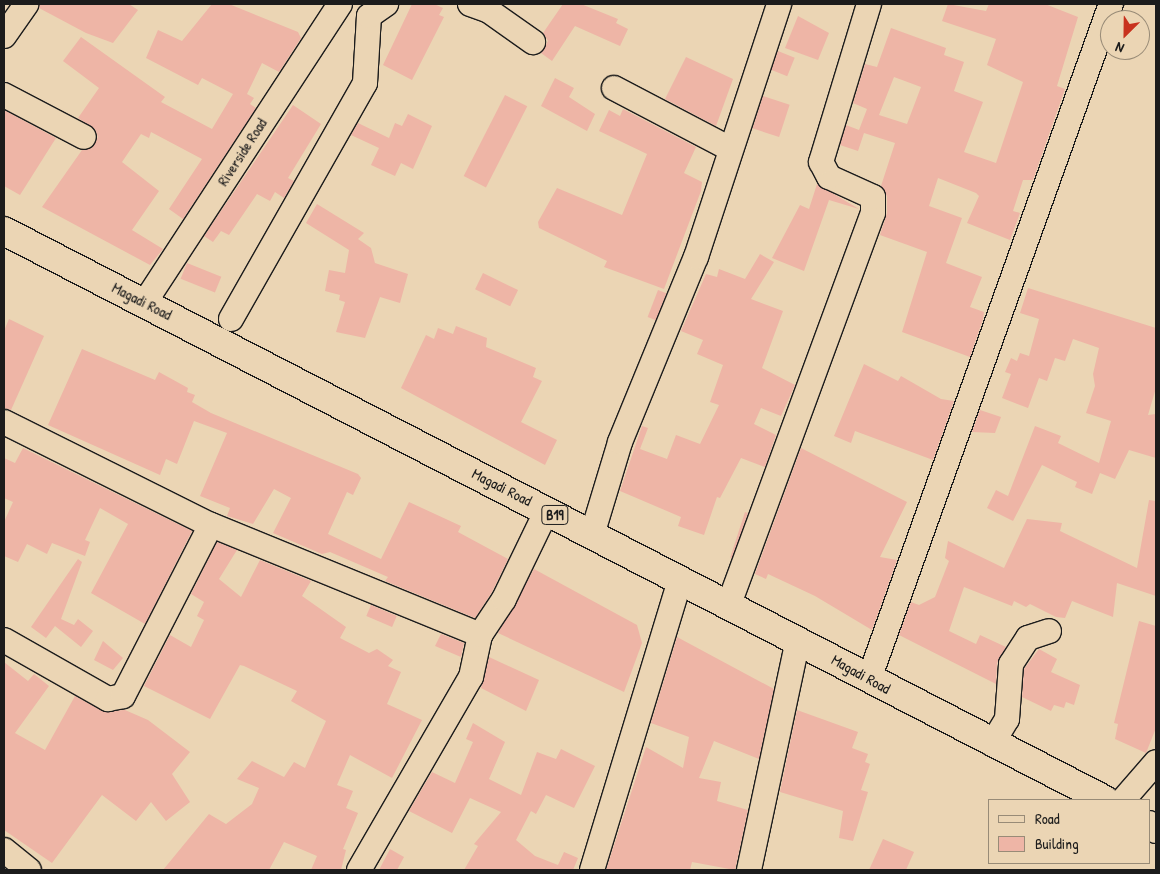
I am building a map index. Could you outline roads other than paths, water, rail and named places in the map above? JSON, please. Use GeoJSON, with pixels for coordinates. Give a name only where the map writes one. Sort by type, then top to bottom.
{"type":"FeatureCollection","features":[{"type":"Feature","properties":{"kind":"highway","name":"Magadi Road"},"geometry":{"type":"LineString","coordinates":[[4,231],[547,510],[592,536],[798,640],[992,744],[1103,799]]}},
{"type":"Feature","properties":{"kind":"street"},"geometry":{"type":"LineString","coordinates":[[4,36],[26,4]]}},
{"type":"Feature","properties":{"kind":"street","name":"Riverside Road"},"geometry":{"type":"LineString","coordinates":[[145,302],[340,4]]}},
{"type":"Feature","properties":{"kind":"street"},"geometry":{"type":"LineString","coordinates":[[231,319],[365,83],[369,16],[386,4]]}},
{"type":"Feature","properties":{"kind":"street"},"geometry":{"type":"LineString","coordinates":[[470,4],[489,11],[533,42]]}},
{"type":"Feature","properties":{"kind":"street"},"geometry":{"type":"LineString","coordinates":[[592,536],[620,442],[696,257],[779,4]]}},
{"type":"Feature","properties":{"kind":"street"},"geometry":{"type":"LineString","coordinates":[[728,604],[873,213],[872,197],[829,177],[821,162],[869,4]]}},
{"type":"Feature","properties":{"kind":"street"},"geometry":{"type":"LineString","coordinates":[[869,679],[1111,4]]}},
{"type":"Feature","properties":{"kind":"street"},"geometry":{"type":"LineString","coordinates":[[614,88],[730,149]]}},
{"type":"Feature","properties":{"kind":"street"},"geometry":{"type":"LineString","coordinates":[[4,95],[84,136]]}},
{"type":"Feature","properties":{"kind":"street"},"geometry":{"type":"LineString","coordinates":[[4,422],[211,525],[480,635]]}},
{"type":"Feature","properties":{"kind":"street"},"geometry":{"type":"LineString","coordinates":[[360,870],[471,677],[480,635],[504,599],[547,510]]}},
{"type":"Feature","properties":{"kind":"street"},"geometry":{"type":"LineString","coordinates":[[4,640],[108,699],[123,696],[211,525]]}},
{"type":"Feature","properties":{"kind":"street"},"geometry":{"type":"LineString","coordinates":[[592,870],[680,580]]}},
{"type":"Feature","properties":{"kind":"street"},"geometry":{"type":"LineString","coordinates":[[992,744],[1007,719],[1010,664],[1028,638],[1049,631]]}},
{"type":"Feature","properties":{"kind":"street"},"geometry":{"type":"LineString","coordinates":[[749,870],[798,640]]}},
{"type":"Feature","properties":{"kind":"street"},"geometry":{"type":"LineString","coordinates":[[1123,799],[1152,766],[1156,746]]}},
{"type":"Feature","properties":{"kind":"street"},"geometry":{"type":"LineString","coordinates":[[4,850],[29,870]]}}]}
